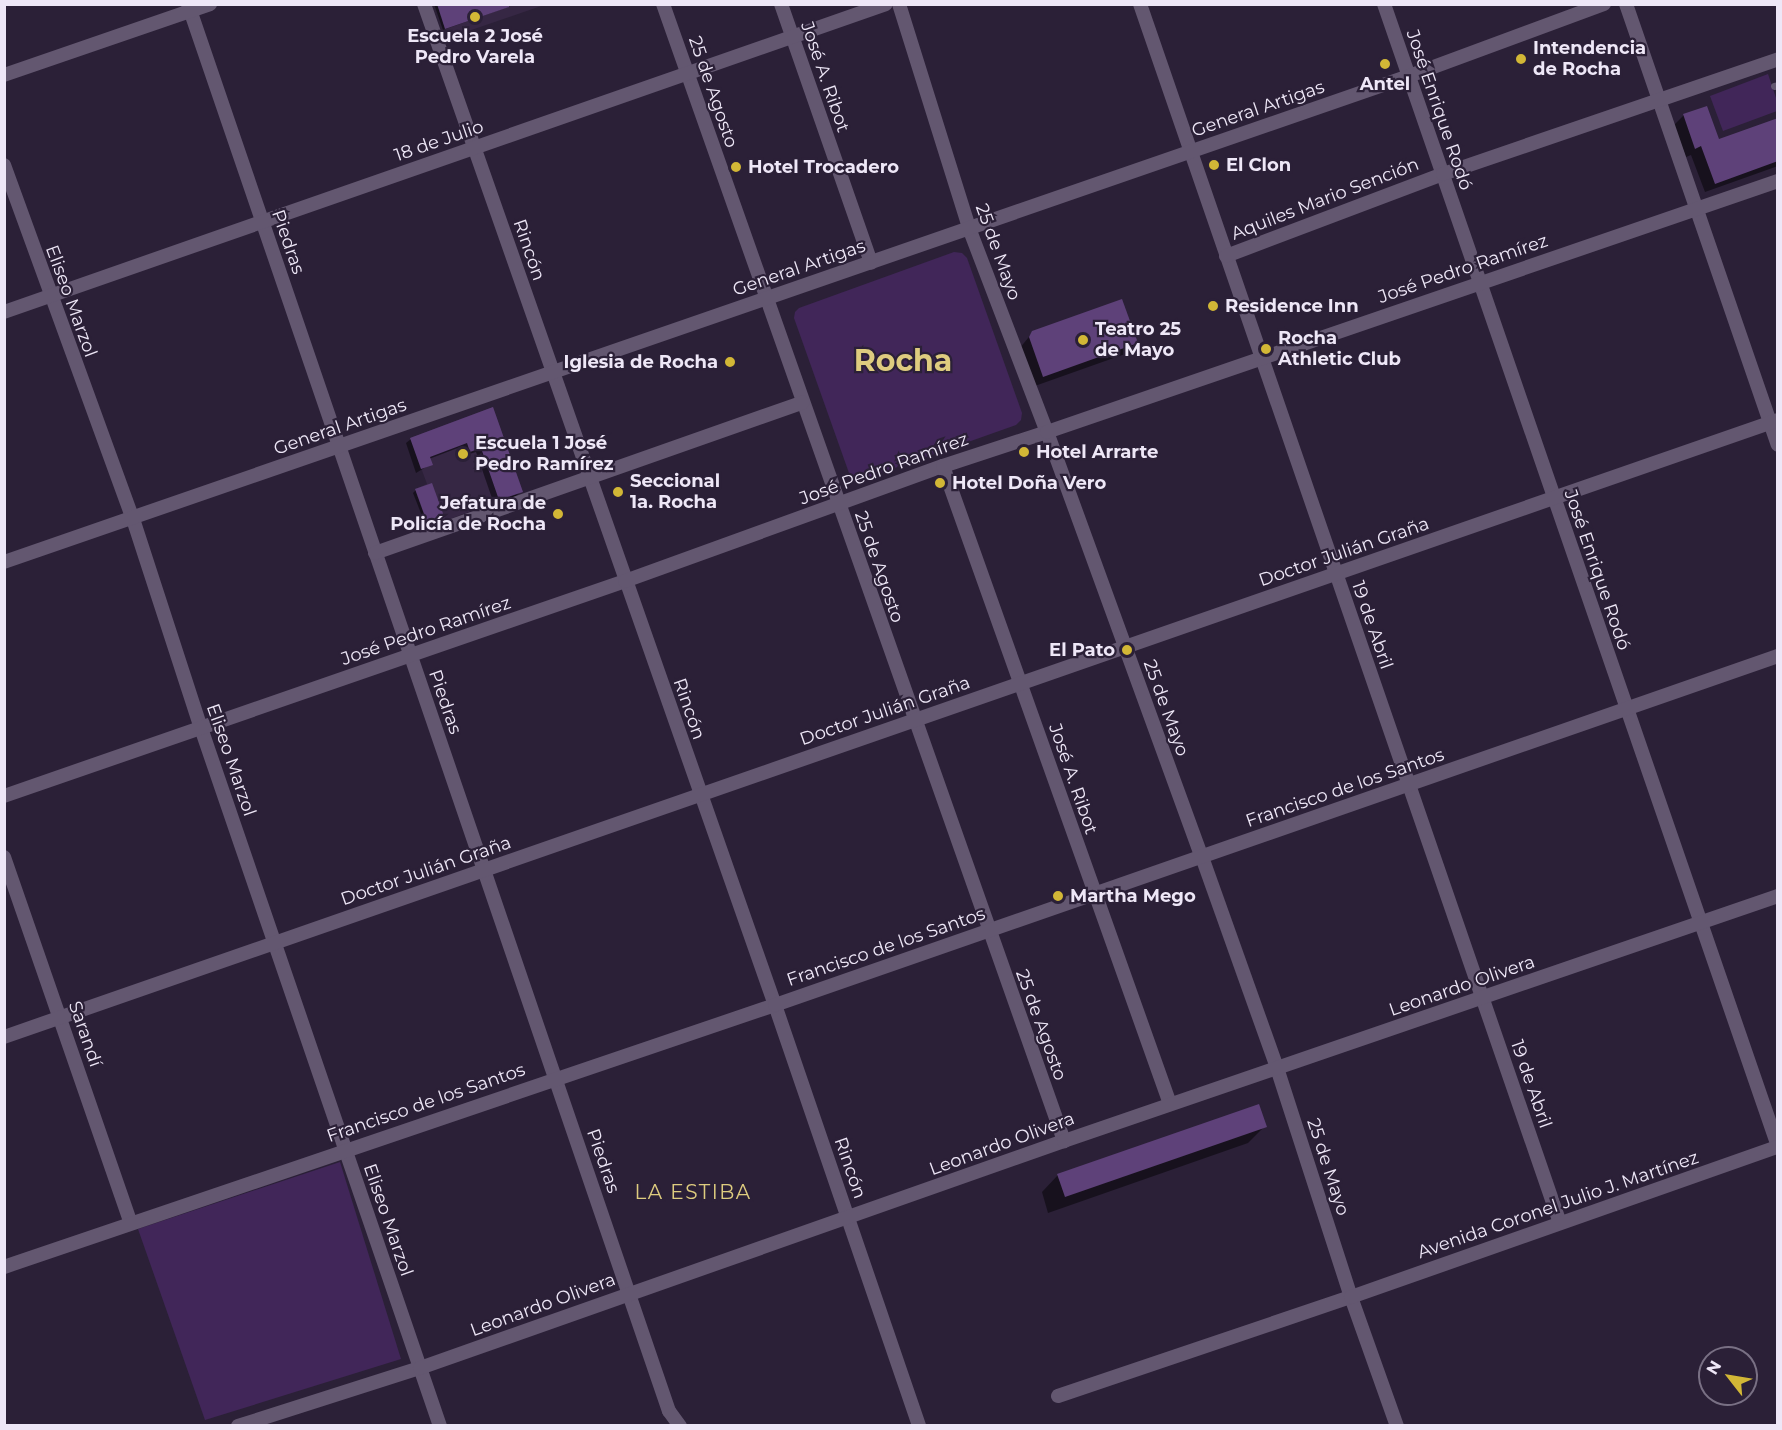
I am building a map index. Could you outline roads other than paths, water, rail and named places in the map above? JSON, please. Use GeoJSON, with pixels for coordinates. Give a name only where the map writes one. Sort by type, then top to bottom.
{"type":"FeatureCollection","features":[{"type":"Feature","properties":{"kind":"street"},"geometry":{"type":"LineString","coordinates":[[4,75],[189,8],[210,4]]}},
{"type":"Feature","properties":{"kind":"street","name":"Rincón"},"geometry":{"type":"LineString","coordinates":[[424,4],[775,1005],[919,1425]]}},
{"type":"Feature","properties":{"kind":"street","name":"25 de Agosto"},"geometry":{"type":"LineString","coordinates":[[663,4],[765,299],[1064,1141]]}},
{"type":"Feature","properties":{"kind":"street","name":"José A. Ribot"},"geometry":{"type":"LineString","coordinates":[[781,4],[871,263]]}},
{"type":"Feature","properties":{"kind":"street","name":"18 de Julio"},"geometry":{"type":"LineString","coordinates":[[4,312],[886,4]]}},
{"type":"Feature","properties":{"kind":"street","name":"25 de Mayo"},"geometry":{"type":"LineString","coordinates":[[899,4],[969,228],[1029,383],[1202,857],[1277,1068],[1351,1297],[1397,1425]]}},
{"type":"Feature","properties":{"kind":"street","name":"19 de Abril"},"geometry":{"type":"LineString","coordinates":[[1140,4],[1560,1223]]}},
{"type":"Feature","properties":{"kind":"street","name":"José Enrique Rodó"},"geometry":{"type":"LineString","coordinates":[[1384,4],[1699,923],[1778,1146]]}},
{"type":"Feature","properties":{"kind":"street","name":"General Artigas"},"geometry":{"type":"LineString","coordinates":[[4,562],[1409,76],[1604,4]]}},
{"type":"Feature","properties":{"kind":"street"},"geometry":{"type":"LineString","coordinates":[[1626,4],[1695,210],[1774,421],[1778,445]]}},
{"type":"Feature","properties":{"kind":"street","name":"Piedras"},"geometry":{"type":"LineString","coordinates":[[189,8],[669,1411],[681,1425]]}},
{"type":"Feature","properties":{"kind":"street","name":"Aquiles Mario Sención"},"geometry":{"type":"LineString","coordinates":[[1226,256],[1443,174],[1778,59]]}},
{"type":"Feature","properties":{"kind":"street","name":"Eliseo Marzol"},"geometry":{"type":"LineString","coordinates":[[4,165],[133,519],[201,728],[440,1425]]}},
{"type":"Feature","properties":{"kind":"street","name":"José Pedro Ramírez"},"geometry":{"type":"LineString","coordinates":[[4,796],[625,581],[944,466],[1778,181]]}},
{"type":"Feature","properties":{"kind":"street"},"geometry":{"type":"LineString","coordinates":[[375,553],[802,403]]}},
{"type":"Feature","properties":{"kind":"street","name":"Doctor Julián Graña"},"geometry":{"type":"LineString","coordinates":[[4,1037],[1774,421]]}},
{"type":"Feature","properties":{"kind":"street","name":"José A. Ribot"},"geometry":{"type":"LineString","coordinates":[[944,466],[1170,1104]]}},
{"type":"Feature","properties":{"kind":"street","name":"Francisco de los Santos"},"geometry":{"type":"LineString","coordinates":[[4,1267],[344,1149],[775,1005],[1778,656]]}},
{"type":"Feature","properties":{"kind":"street","name":"Sarandí"},"geometry":{"type":"LineString","coordinates":[[4,857],[131,1223]]}},
{"type":"Feature","properties":{"kind":"street","name":"Leonardo Olivera"},"geometry":{"type":"LineString","coordinates":[[238,1425],[420,1368],[1170,1104],[1778,896]]}},
{"type":"Feature","properties":{"kind":"street","name":"Avenida Coronel Julio J. Martínez"},"geometry":{"type":"LineString","coordinates":[[1058,1396],[1351,1297],[1778,1146]]}},
{"type":"Feature","properties":{"kind":"place","name":"Escuela 2 José Pedro Varela"},"geometry":{"type":"Point","coordinates":[475,17]}},
{"type":"Feature","properties":{"kind":"place","name":"Intendencia de Rocha"},"geometry":{"type":"Point","coordinates":[1521,59]}},
{"type":"Feature","properties":{"kind":"place","name":"Antel"},"geometry":{"type":"Point","coordinates":[1385,64]}},
{"type":"Feature","properties":{"kind":"place","name":"El Clon"},"geometry":{"type":"Point","coordinates":[1214,165]}},
{"type":"Feature","properties":{"kind":"place","name":"Hotel Trocadero"},"geometry":{"type":"Point","coordinates":[736,167]}},
{"type":"Feature","properties":{"kind":"place","name":"Residence Inn"},"geometry":{"type":"Point","coordinates":[1213,306]}},
{"type":"Feature","properties":{"kind":"place","name":"Teatro 25 de Mayo"},"geometry":{"type":"Point","coordinates":[1083,340]}},
{"type":"Feature","properties":{"kind":"place","name":"Rocha Athletic Club"},"geometry":{"type":"Point","coordinates":[1266,349]}},
{"type":"Feature","properties":{"kind":"place","name":"Iglesia de Rocha"},"geometry":{"type":"Point","coordinates":[730,362]}},
{"type":"Feature","properties":{"kind":"place","name":"Hotel Arrarte"},"geometry":{"type":"Point","coordinates":[1024,452]}},
{"type":"Feature","properties":{"kind":"place","name":"Escuela 1 José Pedro Ramírez"},"geometry":{"type":"Point","coordinates":[463,454]}},
{"type":"Feature","properties":{"kind":"place","name":"Hotel Doña Vero"},"geometry":{"type":"Point","coordinates":[940,483]}},
{"type":"Feature","properties":{"kind":"place","name":"Seccional 1a. Rocha"},"geometry":{"type":"Point","coordinates":[618,492]}},
{"type":"Feature","properties":{"kind":"place","name":"Jefatura de Policía de Rocha"},"geometry":{"type":"Point","coordinates":[558,514]}},
{"type":"Feature","properties":{"kind":"place","name":"El Pato"},"geometry":{"type":"Point","coordinates":[1127,650]}},
{"type":"Feature","properties":{"kind":"place","name":"Martha Mego"},"geometry":{"type":"Point","coordinates":[1058,896]}},
{"type":"Feature","properties":{"kind":"district","name":"Rocha"},"geometry":{"type":"Point","coordinates":[903,361]}},
{"type":"Feature","properties":{"kind":"district","name":"LA ESTIBA"},"geometry":{"type":"Point","coordinates":[693,1192]}}]}
